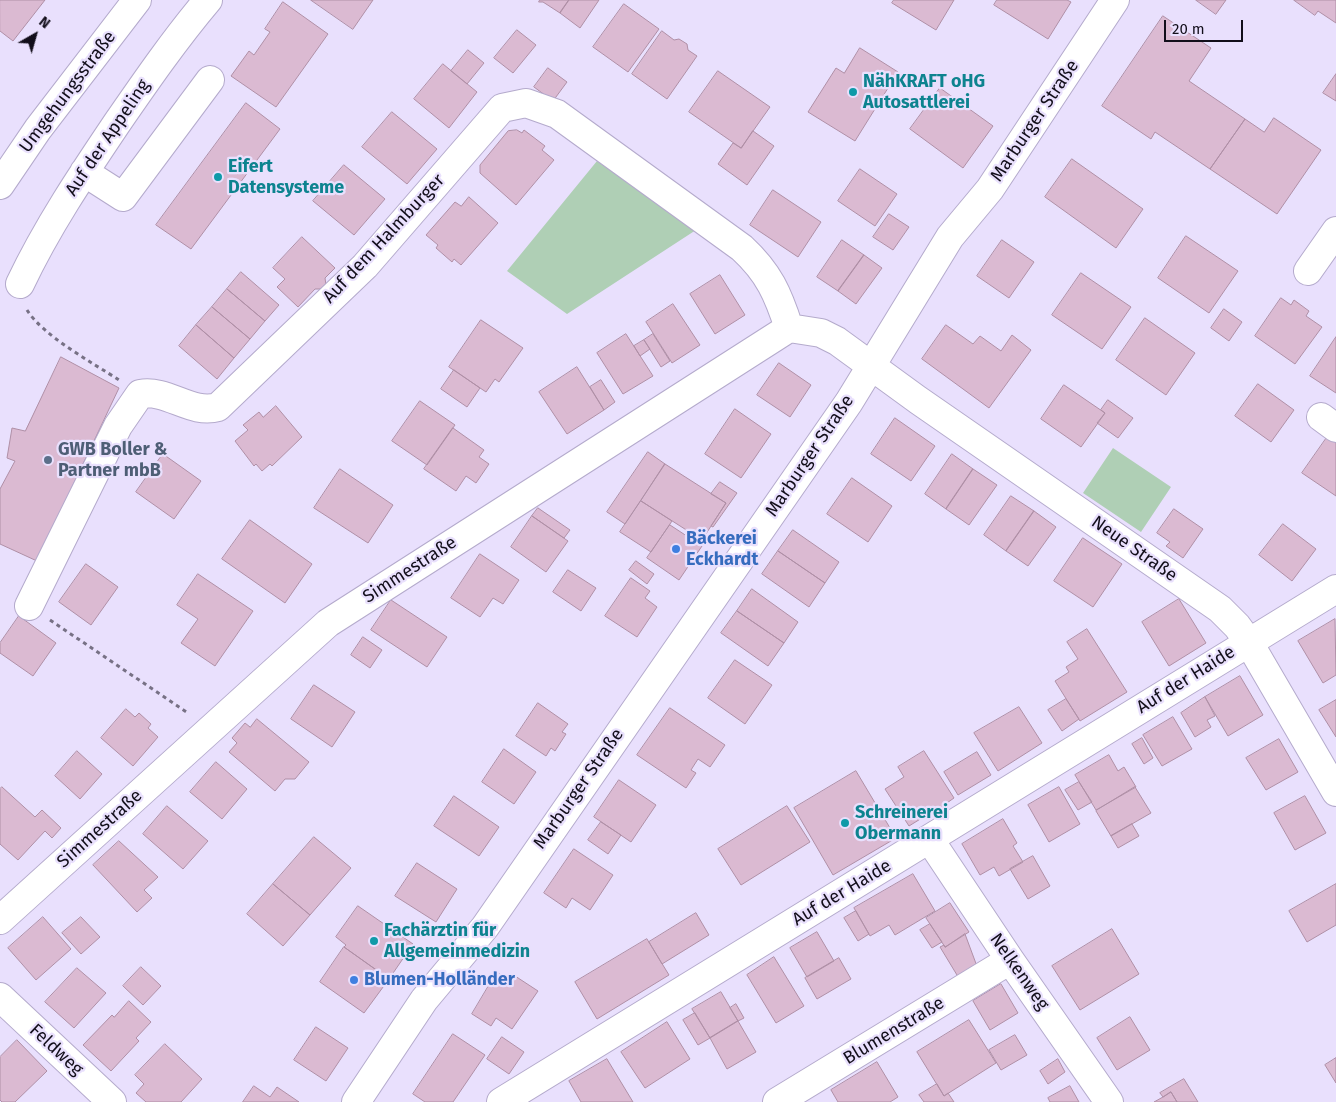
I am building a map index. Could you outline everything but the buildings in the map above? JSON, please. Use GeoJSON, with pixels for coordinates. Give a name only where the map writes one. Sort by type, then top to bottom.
{"type":"FeatureCollection","features":[{"type":"Feature","properties":{"kind":"street","name":"Umgehungsstraße"},"geometry":{"type":"LineString","coordinates":[[0,185],[38,129],[138,0]]}},
{"type":"Feature","properties":{"kind":"street","name":"Auf der Appeling"},"geometry":{"type":"LineString","coordinates":[[20,284],[42,239],[84,172],[174,40],[208,0]]}},
{"type":"Feature","properties":{"kind":"street","name":"Marburger Straße"},"geometry":{"type":"LineString","coordinates":[[356,1102],[424,1000],[485,927],[849,402],[950,237],[995,181],[1115,0]]}},
{"type":"Feature","properties":{"kind":"street"},"geometry":{"type":"LineString","coordinates":[[84,172],[123,197],[210,80]]}},
{"type":"Feature","properties":{"kind":"street","name":"Auf dem Halmburger"},"geometry":{"type":"LineString","coordinates":[[140,394],[155,393],[164,395],[203,409],[218,407],[365,266],[502,108],[526,103],[557,114],[742,248],[760,264],[772,284],[789,328]]}},
{"type":"Feature","properties":{"kind":"street"},"geometry":{"type":"LineString","coordinates":[[1308,271],[1336,231]]}},
{"type":"Feature","properties":{"kind":"street"},"geometry":{"type":"LineString","coordinates":[[789,328],[821,333],[856,353],[870,365]]}},
{"type":"Feature","properties":{"kind":"street","name":"Simmestraße"},"geometry":{"type":"LineString","coordinates":[[0,920],[328,623],[789,328]]}},
{"type":"Feature","properties":{"kind":"street","name":"Neue Straße"},"geometry":{"type":"LineString","coordinates":[[870,365],[1220,609],[1237,626],[1248,642],[1336,792]]}},
{"type":"Feature","properties":{"kind":"street"},"geometry":{"type":"LineString","coordinates":[[29,606],[118,426],[140,394]]}},
{"type":"Feature","properties":{"kind":"street","name":"Auf der Haide"},"geometry":{"type":"LineString","coordinates":[[501,1102],[1336,589]]}},
{"type":"Feature","properties":{"kind":"street","name":"Nelkenweg"},"geometry":{"type":"LineString","coordinates":[[930,840],[1010,960],[1109,1102]]}},
{"type":"Feature","properties":{"kind":"street","name":"Blumenstraße"},"geometry":{"type":"LineString","coordinates":[[777,1102],[1010,960]]}},
{"type":"Feature","properties":{"kind":"street","name":"Feldweg"},"geometry":{"type":"LineString","coordinates":[[0,997],[112,1102]]}},
{"type":"Feature","properties":{"kind":"path"},"geometry":{"type":"LineString","coordinates":[[20,284],[21,297],[28,312],[40,325],[140,394]]}},
{"type":"Feature","properties":{"kind":"path"},"geometry":{"type":"LineString","coordinates":[[29,606],[212,728]]}},
{"type":"Feature","properties":{"kind":"green space"},"geometry":{"type":"Polygon","coordinates":[[[597,161],[696,230],[567,314],[507,271],[597,161]]]}},
{"type":"Feature","properties":{"kind":"green space"},"geometry":{"type":"Polygon","coordinates":[[[1113,448],[1171,487],[1141,532],[1083,493],[1113,448]]]}},
{"type":"Feature","properties":{"kind":"place","name":"NähKRAFT oHG Autosattlerei"},"geometry":{"type":"Point","coordinates":[853,92]}},
{"type":"Feature","properties":{"kind":"place","name":"Eifert Datensysteme"},"geometry":{"type":"Point","coordinates":[218,177]}},
{"type":"Feature","properties":{"kind":"place","name":"GWB Boller & Partner mbB"},"geometry":{"type":"Point","coordinates":[48,460]}},
{"type":"Feature","properties":{"kind":"place","name":"Bäckerei Eckhardt"},"geometry":{"type":"Point","coordinates":[676,549]}},
{"type":"Feature","properties":{"kind":"place","name":"Schreinerei Obermann"},"geometry":{"type":"Point","coordinates":[845,823]}},
{"type":"Feature","properties":{"kind":"place","name":"Fachärztin für Allgemeinmedizin"},"geometry":{"type":"Point","coordinates":[374,941]}},
{"type":"Feature","properties":{"kind":"place","name":"Blumen-Holländer"},"geometry":{"type":"Point","coordinates":[354,980]}}]}
